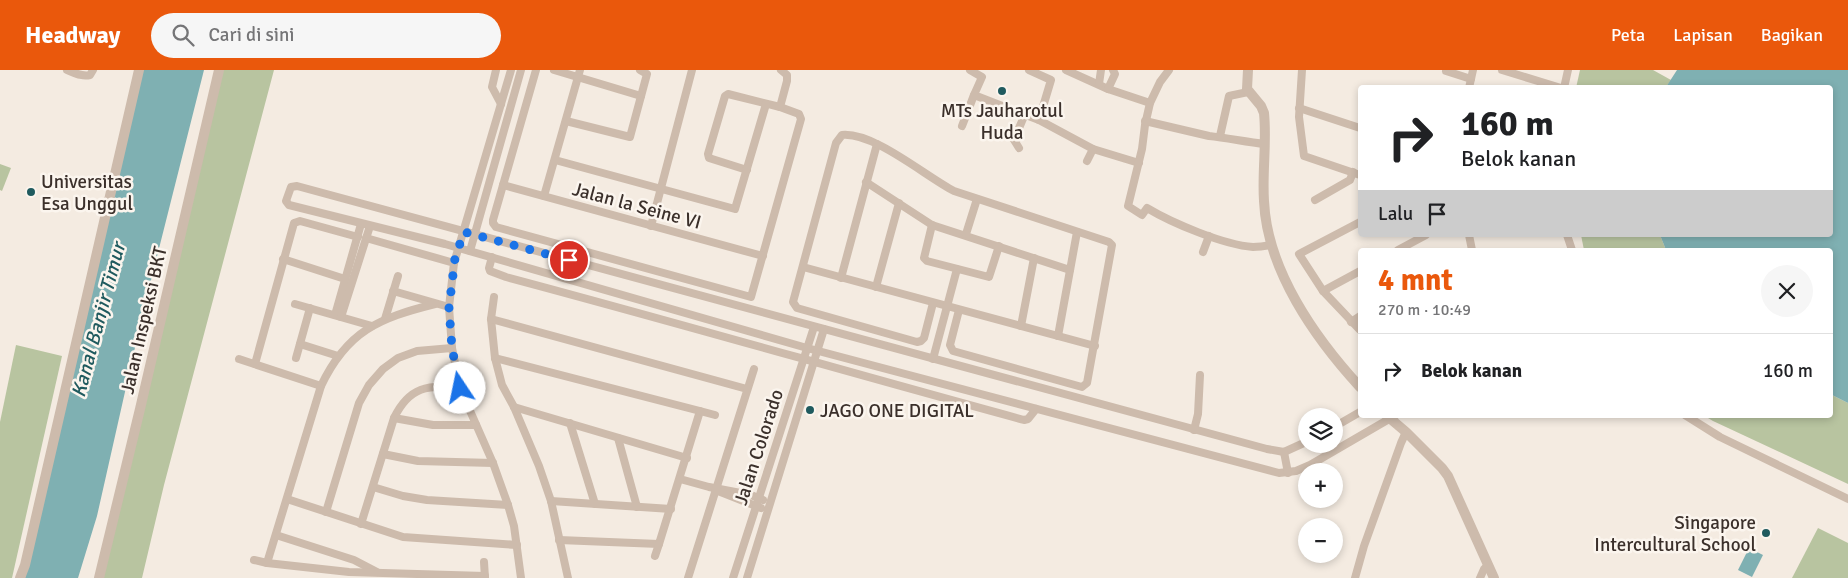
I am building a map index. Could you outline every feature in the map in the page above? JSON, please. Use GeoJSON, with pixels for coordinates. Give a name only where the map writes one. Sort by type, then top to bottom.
{"type":"FeatureCollection","features":[{"type":"Feature","properties":{"kind":"street"},"geometry":{"type":"LineString","coordinates":[[66,70],[87,76],[93,70]]}},
{"type":"Feature","properties":{"kind":"street"},"geometry":{"type":"LineString","coordinates":[[20,578],[27,556],[139,70]]}},
{"type":"Feature","properties":{"kind":"street","name":"Jalan Inspeksi BKT"},"geometry":{"type":"LineString","coordinates":[[99,578],[219,70]]}},
{"type":"Feature","properties":{"kind":"street"},"geometry":{"type":"LineString","coordinates":[[496,70],[492,88],[501,104]]}},
{"type":"Feature","properties":{"kind":"street"},"geometry":{"type":"LineString","coordinates":[[510,70],[454,263],[449,308],[452,348],[460,388],[493,463],[508,505],[514,526],[521,578]]}},
{"type":"Feature","properties":{"kind":"street"},"geometry":{"type":"LineString","coordinates":[[470,251],[521,70]]}},
{"type":"Feature","properties":{"kind":"street"},"geometry":{"type":"LineString","coordinates":[[536,70],[493,224],[496,227],[751,297],[801,119],[799,114],[780,107],[726,94],[708,154],[709,158],[747,170]]}},
{"type":"Feature","properties":{"kind":"street"},"geometry":{"type":"LineString","coordinates":[[554,70],[641,96]]}},
{"type":"Feature","properties":{"kind":"street"},"geometry":{"type":"LineString","coordinates":[[544,196],[580,70]]}},
{"type":"Feature","properties":{"kind":"street"},"geometry":{"type":"LineString","coordinates":[[566,121],[630,137],[647,74],[640,70]]}},
{"type":"Feature","properties":{"kind":"street"},"geometry":{"type":"LineString","coordinates":[[651,226],[692,70]]}},
{"type":"Feature","properties":{"kind":"street"},"geometry":{"type":"LineString","coordinates":[[780,107],[787,80],[787,75],[781,70]]}},
{"type":"Feature","properties":{"kind":"street"},"geometry":{"type":"LineString","coordinates":[[962,126],[982,77],[970,70]]}},
{"type":"Feature","properties":{"kind":"street"},"geometry":{"type":"LineString","coordinates":[[1029,70],[1051,80],[1039,120]]}},
{"type":"Feature","properties":{"kind":"street"},"geometry":{"type":"LineString","coordinates":[[1066,70],[1108,89],[1150,103]]}},
{"type":"Feature","properties":{"kind":"street"},"geometry":{"type":"LineString","coordinates":[[1098,84],[1101,70]]}},
{"type":"Feature","properties":{"kind":"street"},"geometry":{"type":"LineString","coordinates":[[1108,89],[1116,74],[1113,70]]}},
{"type":"Feature","properties":{"kind":"street"},"geometry":{"type":"LineString","coordinates":[[1169,70],[1160,82],[1150,103],[1145,121],[1139,163],[1128,206],[1143,215],[1147,208],[1161,216],[1210,236],[1253,247],[1269,245]]}},
{"type":"Feature","properties":{"kind":"street"},"geometry":{"type":"LineString","coordinates":[[1248,70],[1246,84],[1248,92],[1263,110],[1265,144],[1264,201],[1269,245],[1281,272],[1312,328],[1331,354],[1358,385]]}},
{"type":"Feature","properties":{"kind":"street"},"geometry":{"type":"LineString","coordinates":[[1302,70],[1299,108],[1304,156],[1356,173],[1350,180],[1315,200]]}},
{"type":"Feature","properties":{"kind":"street"},"geometry":{"type":"LineString","coordinates":[[1470,85],[1473,70]]}},
{"type":"Feature","properties":{"kind":"street"},"geometry":{"type":"LineString","coordinates":[[1502,70],[1552,85]]}},
{"type":"Feature","properties":{"kind":"street"},"geometry":{"type":"LineString","coordinates":[[1563,85],[1568,70]]}},
{"type":"Feature","properties":{"kind":"street"},"geometry":{"type":"LineString","coordinates":[[1446,71],[1471,79]]}},
{"type":"Feature","properties":{"kind":"street"},"geometry":{"type":"LineString","coordinates":[[1220,136],[1229,96],[1248,92]]}},
{"type":"Feature","properties":{"kind":"street"},"geometry":{"type":"LineString","coordinates":[[974,95],[1039,120],[1093,148],[1139,163]]}},
{"type":"Feature","properties":{"kind":"street"},"geometry":{"type":"LineString","coordinates":[[555,160],[735,209],[766,104]]}},
{"type":"Feature","properties":{"kind":"street"},"geometry":{"type":"LineString","coordinates":[[1299,108],[1358,127]]}},
{"type":"Feature","properties":{"kind":"street"},"geometry":{"type":"LineString","coordinates":[[1019,148],[1014,140],[1025,114]]}},
{"type":"Feature","properties":{"kind":"street"},"geometry":{"type":"LineString","coordinates":[[1145,121],[1209,136],[1220,136],[1265,144]]}},
{"type":"Feature","properties":{"kind":"street"},"geometry":{"type":"LineString","coordinates":[[933,303],[924,338],[917,342],[797,308],[793,302],[836,143],[842,135],[852,134],[877,144],[954,191],[1109,242],[1112,245],[1087,384],[1082,386],[953,351],[950,344],[959,310]]}},
{"type":"Feature","properties":{"kind":"street"},"geometry":{"type":"LineString","coordinates":[[840,278],[877,144]]}},
{"type":"Feature","properties":{"kind":"street"},"geometry":{"type":"LineString","coordinates":[[1087,161],[1093,148]]}},
{"type":"Feature","properties":{"kind":"street"},"geometry":{"type":"LineString","coordinates":[[866,182],[932,224],[1070,270]]}},
{"type":"Feature","properties":{"kind":"street","name":"Jalan la Seine VI"},"geometry":{"type":"LineString","coordinates":[[503,185],[763,256]]}},
{"type":"Feature","properties":{"kind":"street"},"geometry":{"type":"LineString","coordinates":[[1298,446],[1284,452],[1194,430],[933,359],[823,333],[297,186],[292,186],[286,201],[288,205],[492,257],[934,382],[1279,473],[1288,473],[1310,465],[1388,418]]}},
{"type":"Feature","properties":{"kind":"street"},"geometry":{"type":"LineString","coordinates":[[966,234],[977,199]]}},
{"type":"Feature","properties":{"kind":"street"},"geometry":{"type":"LineString","coordinates":[[876,287],[899,203]]}},
{"type":"Feature","properties":{"kind":"street"},"geometry":{"type":"LineString","coordinates":[[255,364],[283,259],[295,222],[300,221],[361,240],[454,263]]}},
{"type":"Feature","properties":{"kind":"street"},"geometry":{"type":"LineString","coordinates":[[1358,223],[1300,254],[1323,290],[1350,322],[1358,328]]}},
{"type":"Feature","properties":{"kind":"street"},"geometry":{"type":"LineString","coordinates":[[338,316],[361,240],[361,224]]}},
{"type":"Feature","properties":{"kind":"street"},"geometry":{"type":"LineString","coordinates":[[932,224],[925,260],[957,270],[989,276],[998,246]]}},
{"type":"Feature","properties":{"kind":"street"},"geometry":{"type":"LineString","coordinates":[[338,316],[345,279],[361,240],[370,226]]}},
{"type":"Feature","properties":{"kind":"street"},"geometry":{"type":"LineString","coordinates":[[1058,336],[1077,232]]}},
{"type":"Feature","properties":{"kind":"street"},"geometry":{"type":"LineString","coordinates":[[1202,252],[1210,236]]}},
{"type":"Feature","properties":{"kind":"street"},"geometry":{"type":"LineString","coordinates":[[1402,248],[1422,237]]}},
{"type":"Feature","properties":{"kind":"street"},"geometry":{"type":"LineString","coordinates":[[492,257],[490,271],[803,359],[1024,420],[1028,419],[1036,409]]}},
{"type":"Feature","properties":{"kind":"street"},"geometry":{"type":"LineString","coordinates":[[1021,326],[1034,258]]}},
{"type":"Feature","properties":{"kind":"street"},"geometry":{"type":"LineString","coordinates":[[283,259],[345,279]]}},
{"type":"Feature","properties":{"kind":"street"},"geometry":{"type":"LineString","coordinates":[[803,267],[1095,346]]}},
{"type":"Feature","properties":{"kind":"street"},"geometry":{"type":"LineString","coordinates":[[933,359],[957,270]]}},
{"type":"Feature","properties":{"kind":"street"},"geometry":{"type":"LineString","coordinates":[[1323,290],[1358,272]]}},
{"type":"Feature","properties":{"kind":"street"},"geometry":{"type":"LineString","coordinates":[[384,318],[398,276]]}},
{"type":"Feature","properties":{"kind":"street"},"geometry":{"type":"LineString","coordinates":[[393,291],[449,308]]}},
{"type":"Feature","properties":{"kind":"street"},"geometry":{"type":"LineString","coordinates":[[494,296],[491,319],[495,358],[502,385],[514,407],[539,466],[551,501],[568,578]]}},
{"type":"Feature","properties":{"kind":"street"},"geometry":{"type":"LineString","coordinates":[[637,312],[641,300]]}},
{"type":"Feature","properties":{"kind":"street"},"geometry":{"type":"LineString","coordinates":[[295,304],[372,326]]}},
{"type":"Feature","properties":{"kind":"street"},"geometry":{"type":"LineString","coordinates":[[267,563],[321,386],[328,369],[355,338],[384,318],[435,304]]}},
{"type":"Feature","properties":{"kind":"street"},"geometry":{"type":"LineString","coordinates":[[296,358],[310,308]]}},
{"type":"Feature","properties":{"kind":"street"},"geometry":{"type":"LineString","coordinates":[[1350,322],[1358,317]]}},
{"type":"Feature","properties":{"kind":"street"},"geometry":{"type":"LineString","coordinates":[[491,319],[747,389]]}},
{"type":"Feature","properties":{"kind":"street","name":"Jalan Colorado"},"geometry":{"type":"LineString","coordinates":[[734,578],[813,330]]}},
{"type":"Feature","properties":{"kind":"street","name":"Jalan Colorado"},"geometry":{"type":"LineString","coordinates":[[747,578],[823,333]]}},
{"type":"Feature","properties":{"kind":"street"},"geometry":{"type":"LineString","coordinates":[[300,344],[338,356]]}},
{"type":"Feature","properties":{"kind":"street"},"geometry":{"type":"LineString","coordinates":[[326,512],[359,403],[369,385],[398,358],[417,351],[452,348]]}},
{"type":"Feature","properties":{"kind":"street"},"geometry":{"type":"LineString","coordinates":[[495,358],[715,415]]}},
{"type":"Feature","properties":{"kind":"street"},"geometry":{"type":"LineString","coordinates":[[239,359],[321,386]]}},
{"type":"Feature","properties":{"kind":"street"},"geometry":{"type":"LineString","coordinates":[[688,578],[713,488],[754,369]]}},
{"type":"Feature","properties":{"kind":"street"},"geometry":{"type":"LineString","coordinates":[[1194,430],[1198,414],[1200,375]]}},
{"type":"Feature","properties":{"kind":"street"},"geometry":{"type":"LineString","coordinates":[[932,395],[934,382]]}},
{"type":"Feature","properties":{"kind":"street"},"geometry":{"type":"LineString","coordinates":[[361,524],[394,418],[399,408],[410,396],[423,388],[438,385],[460,388]]}},
{"type":"Feature","properties":{"kind":"street"},"geometry":{"type":"LineString","coordinates":[[514,407],[687,458]]}},
{"type":"Feature","properties":{"kind":"street"},"geometry":{"type":"LineString","coordinates":[[655,556],[687,458],[700,411]]}},
{"type":"Feature","properties":{"kind":"street"},"geometry":{"type":"LineString","coordinates":[[1343,422],[1358,413]]}},
{"type":"Feature","properties":{"kind":"street"},"geometry":{"type":"LineString","coordinates":[[394,418],[433,425],[476,425]]}},
{"type":"Feature","properties":{"kind":"street"},"geometry":{"type":"LineString","coordinates":[[1392,418],[1404,437],[1442,468],[1452,484],[1486,567],[1494,578]]}},
{"type":"Feature","properties":{"kind":"street"},"geometry":{"type":"LineString","coordinates":[[1690,418],[1720,437],[1848,499]]}},
{"type":"Feature","properties":{"kind":"street"},"geometry":{"type":"LineString","coordinates":[[570,423],[595,504]]}},
{"type":"Feature","properties":{"kind":"street"},"geometry":{"type":"LineString","coordinates":[[1355,578],[1364,546],[1404,437]]}},
{"type":"Feature","properties":{"kind":"street"},"geometry":{"type":"LineString","coordinates":[[618,438],[637,507]]}},
{"type":"Feature","properties":{"kind":"street"},"geometry":{"type":"LineString","coordinates":[[1284,452],[1288,473]]}},
{"type":"Feature","properties":{"kind":"street"},"geometry":{"type":"LineString","coordinates":[[383,454],[418,462],[493,463]]}},
{"type":"Feature","properties":{"kind":"street"},"geometry":{"type":"LineString","coordinates":[[680,479],[759,498],[769,506]]}},
{"type":"Feature","properties":{"kind":"street"},"geometry":{"type":"LineString","coordinates":[[763,485],[774,488]]}},
{"type":"Feature","properties":{"kind":"street"},"geometry":{"type":"LineString","coordinates":[[373,487],[403,496],[426,500],[508,505]]}},
{"type":"Feature","properties":{"kind":"street"},"geometry":{"type":"LineString","coordinates":[[713,488],[756,506],[769,506]]}},
{"type":"Feature","properties":{"kind":"street"},"geometry":{"type":"LineString","coordinates":[[287,499],[403,536],[517,545]]}},
{"type":"Feature","properties":{"kind":"street"},"geometry":{"type":"LineString","coordinates":[[551,501],[671,509]]}},
{"type":"Feature","properties":{"kind":"street"},"geometry":{"type":"LineString","coordinates":[[276,535],[354,560],[379,573]]}},
{"type":"Feature","properties":{"kind":"street"},"geometry":{"type":"LineString","coordinates":[[559,540],[660,544]]}},
{"type":"Feature","properties":{"kind":"street"},"geometry":{"type":"LineString","coordinates":[[254,560],[267,563],[394,576],[485,577],[484,562]]}},
{"type":"Feature","properties":{"kind":"street"},"geometry":{"type":"LineString","coordinates":[[1480,578],[1486,567]]}},
{"type":"Feature","properties":{"kind":"green space"},"geometry":{"type":"Polygon","coordinates":[[[219,70],[274,70],[164,485],[142,578],[98,578],[219,70]]]}},
{"type":"Feature","properties":{"kind":"green space"},"geometry":{"type":"Polygon","coordinates":[[[1580,70],[1653,70],[1671,80],[1667,85],[1577,85],[1580,70]]]}},
{"type":"Feature","properties":{"kind":"green space"},"geometry":{"type":"Polygon","coordinates":[[[0,164],[11,168],[2,191],[0,190],[0,164]]]}},
{"type":"Feature","properties":{"kind":"green space"},"geometry":{"type":"Polygon","coordinates":[[[1581,237],[1661,237],[1665,248],[1584,248],[1581,237]]]}},
{"type":"Feature","properties":{"kind":"green space"},"geometry":{"type":"Polygon","coordinates":[[[16,345],[62,356],[12,578],[0,578],[0,422],[16,345]]]}},
{"type":"Feature","properties":{"kind":"green space"},"geometry":{"type":"Polygon","coordinates":[[[1833,396],[1848,403],[1848,484],[1708,418],[1833,418],[1833,396]]]}},
{"type":"Feature","properties":{"kind":"green space"},"geometry":{"type":"Polygon","coordinates":[[[1818,528],[1848,543],[1848,578],[1792,578],[1818,528]]]}},
{"type":"Feature","properties":{"kind":"water","name":"Kanal Banjir Timur"},"geometry":{"type":"Polygon","coordinates":[[[142,70],[204,70],[143,312],[97,516],[78,578],[25,578],[142,70]]]}},
{"type":"Feature","properties":{"kind":"water"},"geometry":{"type":"Polygon","coordinates":[[[1677,70],[1848,70],[1848,403],[1833,396],[1833,248],[1665,248],[1661,237],[1833,237],[1833,85],[1667,85],[1677,70]]]}},
{"type":"Feature","properties":{"kind":"water"},"geometry":{"type":"Polygon","coordinates":[[[1749,548],[1763,555],[1752,577],[1738,570],[1749,548]]]}},
{"type":"Feature","properties":{"kind":"place","name":"MTs Jauharotul Huda"},"geometry":{"type":"Point","coordinates":[1002,91]}},
{"type":"Feature","properties":{"kind":"place","name":"Universitas Esa Unggul"},"geometry":{"type":"Point","coordinates":[31,192]}},
{"type":"Feature","properties":{"kind":"place","name":"JAGO ONE DIGITAL"},"geometry":{"type":"Point","coordinates":[810,410]}},
{"type":"Feature","properties":{"kind":"place","name":"Singapore Intercultural School"},"geometry":{"type":"Point","coordinates":[1766,533]}},
{"type":"Feature","properties":{"kind":"route"},"geometry":{"type":"LineString","coordinates":[[460,388],[452,348],[449,308],[455,258],[464,232],[569,260]]}}]}
